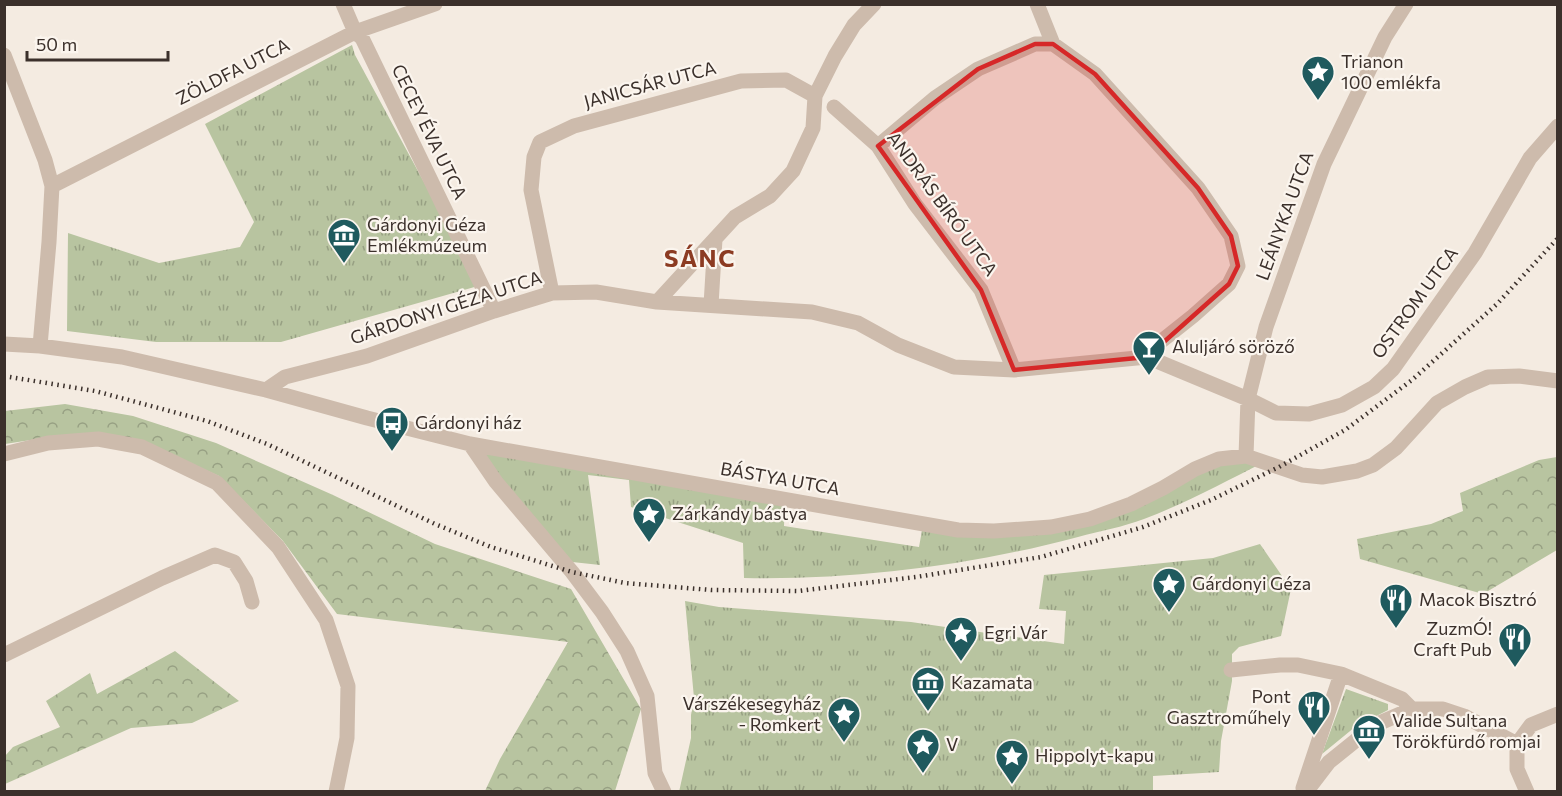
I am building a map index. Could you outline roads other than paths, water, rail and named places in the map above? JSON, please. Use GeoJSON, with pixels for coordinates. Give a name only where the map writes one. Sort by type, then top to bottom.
{"type":"FeatureCollection","features":[{"type":"Feature","properties":{"kind":"street","name":"CECEY ÉVA UTCA"},"geometry":{"type":"LineString","coordinates":[[343,4],[355,32],[362,38],[494,311]]}},
{"type":"Feature","properties":{"kind":"street","name":"ZÖLDFA UTCA"},"geometry":{"type":"LineString","coordinates":[[52,186],[355,32],[435,4]]}},
{"type":"Feature","properties":{"kind":"street"},"geometry":{"type":"LineString","coordinates":[[657,302],[735,217],[770,196],[793,171],[813,128],[815,96],[854,25],[874,4]]}},
{"type":"Feature","properties":{"kind":"street"},"geometry":{"type":"LineString","coordinates":[[1037,4],[1053,44],[1095,74],[1198,189],[1231,236],[1238,266],[1229,284],[1159,343],[1147,357]]}},
{"type":"Feature","properties":{"kind":"street","name":"LEÁNYKA UTCA"},"geometry":{"type":"LineString","coordinates":[[1246,456],[1248,399],[1266,327],[1324,164],[1385,37],[1406,4]]}},
{"type":"Feature","properties":{"kind":"street"},"geometry":{"type":"LineString","coordinates":[[878,146],[935,98],[978,69],[1035,44],[1053,44]]}},
{"type":"Feature","properties":{"kind":"street"},"geometry":{"type":"LineString","coordinates":[[4,55],[45,160],[52,186],[40,346]]}},
{"type":"Feature","properties":{"kind":"street","name":"JANICSÁR UTCA"},"geometry":{"type":"LineString","coordinates":[[552,293],[531,190],[534,158],[540,142],[574,126],[741,81],[786,81],[815,96]]}},
{"type":"Feature","properties":{"kind":"street","name":"ANDRÁS BÍRÓ UTCA"},"geometry":{"type":"LineString","coordinates":[[834,107],[878,146],[915,204],[981,290],[1014,370]]}},
{"type":"Feature","properties":{"kind":"street","name":"OSTROM UTCA"},"geometry":{"type":"LineString","coordinates":[[1248,399],[1276,413],[1309,414],[1342,405],[1374,387],[1393,369],[1475,253],[1530,158],[1557,126]]}},
{"type":"Feature","properties":{"kind":"street"},"geometry":{"type":"LineString","coordinates":[[711,305],[715,239]]}},
{"type":"Feature","properties":{"kind":"street","name":"GÁRDONYI GÉZA UTCA"},"geometry":{"type":"LineString","coordinates":[[266,390],[285,377],[367,356],[552,293],[596,292],[657,302],[812,312],[858,323],[898,345],[954,367],[1014,370],[1147,357],[1248,399]]}},
{"type":"Feature","properties":{"kind":"street"},"geometry":{"type":"LineString","coordinates":[[4,344],[40,346],[122,357],[266,390]]}},
{"type":"Feature","properties":{"kind":"street","name":"BÁSTYA UTCA"},"geometry":{"type":"LineString","coordinates":[[266,390],[470,444],[923,525],[982,531],[1051,527],[1090,519],[1131,504],[1195,469],[1219,459],[1246,456],[1302,475],[1322,477],[1357,471],[1373,465],[1396,448],[1437,403],[1465,387],[1488,377],[1519,376],[1557,381]]}},
{"type":"Feature","properties":{"kind":"street"},"geometry":{"type":"LineString","coordinates":[[4,454],[48,443],[98,439],[142,447],[217,483],[278,547],[326,620],[348,686],[347,738],[338,791]]}},
{"type":"Feature","properties":{"kind":"street"},"geometry":{"type":"LineString","coordinates":[[470,444],[496,482],[572,572],[627,651],[647,696],[655,773],[664,792]]}},
{"type":"Feature","properties":{"kind":"street"},"geometry":{"type":"LineString","coordinates":[[4,655],[162,578],[215,555],[234,562],[246,581],[252,602]]}},
{"type":"Feature","properties":{"kind":"street"},"geometry":{"type":"LineString","coordinates":[[1231,670],[1298,665],[1341,674],[1402,699],[1412,709]]}},
{"type":"Feature","properties":{"kind":"street"},"geometry":{"type":"LineString","coordinates":[[1304,792],[1341,674]]}},
{"type":"Feature","properties":{"kind":"street"},"geometry":{"type":"LineString","coordinates":[[1304,792],[1329,762],[1375,725],[1412,709],[1443,710],[1464,716],[1517,744]]}},
{"type":"Feature","properties":{"kind":"street"},"geometry":{"type":"LineString","coordinates":[[1527,792],[1517,769],[1517,744],[1531,725],[1557,714]]}},
{"type":"Feature","properties":{"kind":"railway"},"geometry":{"type":"LineString","coordinates":[[4,376],[95,391],[207,421],[267,444],[435,524],[491,547],[572,572],[625,583],[711,590],[798,591],[916,577],[1041,557],[1143,527],[1211,500],[1279,467],[1345,430],[1412,380],[1497,304],[1558,238]]}},
{"type":"Feature","properties":{"kind":"place","name":"Trianon 100 emlékfa"},"geometry":{"type":"Point","coordinates":[1318,101]}},
{"type":"Feature","properties":{"kind":"place","name":"Gárdonyi Géza Emlékmúzeum"},"geometry":{"type":"Point","coordinates":[344,264]}},
{"type":"Feature","properties":{"kind":"place","name":"Aluljáró söröző"},"geometry":{"type":"Point","coordinates":[1149,376]}},
{"type":"Feature","properties":{"kind":"place","name":"Gárdonyi ház"},"geometry":{"type":"Point","coordinates":[392,452]}},
{"type":"Feature","properties":{"kind":"place","name":"Zárkándy bástya"},"geometry":{"type":"Point","coordinates":[649,543]}},
{"type":"Feature","properties":{"kind":"place","name":"Gárdonyi Géza"},"geometry":{"type":"Point","coordinates":[1169,613]}},
{"type":"Feature","properties":{"kind":"place","name":"Macok Bisztró"},"geometry":{"type":"Point","coordinates":[1396,629]}},
{"type":"Feature","properties":{"kind":"place","name":"Egri Vár"},"geometry":{"type":"Point","coordinates":[961,662]}},
{"type":"Feature","properties":{"kind":"place","name":"ZuzmÓ! Craft Pub"},"geometry":{"type":"Point","coordinates":[1515,668]}},
{"type":"Feature","properties":{"kind":"place","name":"Kazamata"},"geometry":{"type":"Point","coordinates":[928,712]}},
{"type":"Feature","properties":{"kind":"place","name":"Pont Gasztroműhely"},"geometry":{"type":"Point","coordinates":[1314,736]}},
{"type":"Feature","properties":{"kind":"place","name":"Várszékesegyház - Romkert"},"geometry":{"type":"Point","coordinates":[844,743]}},
{"type":"Feature","properties":{"kind":"place","name":"Valide Sultana Törökfürdő romjai"},"geometry":{"type":"Point","coordinates":[1369,760]}},
{"type":"Feature","properties":{"kind":"place","name":"V"},"geometry":{"type":"Point","coordinates":[923,774]}},
{"type":"Feature","properties":{"kind":"place","name":"Hippolyt-kapu"},"geometry":{"type":"Point","coordinates":[1012,785]}},
{"type":"Feature","properties":{"kind":"district","name":"SÁNC"},"geometry":{"type":"Point","coordinates":[700,259]}}]}
